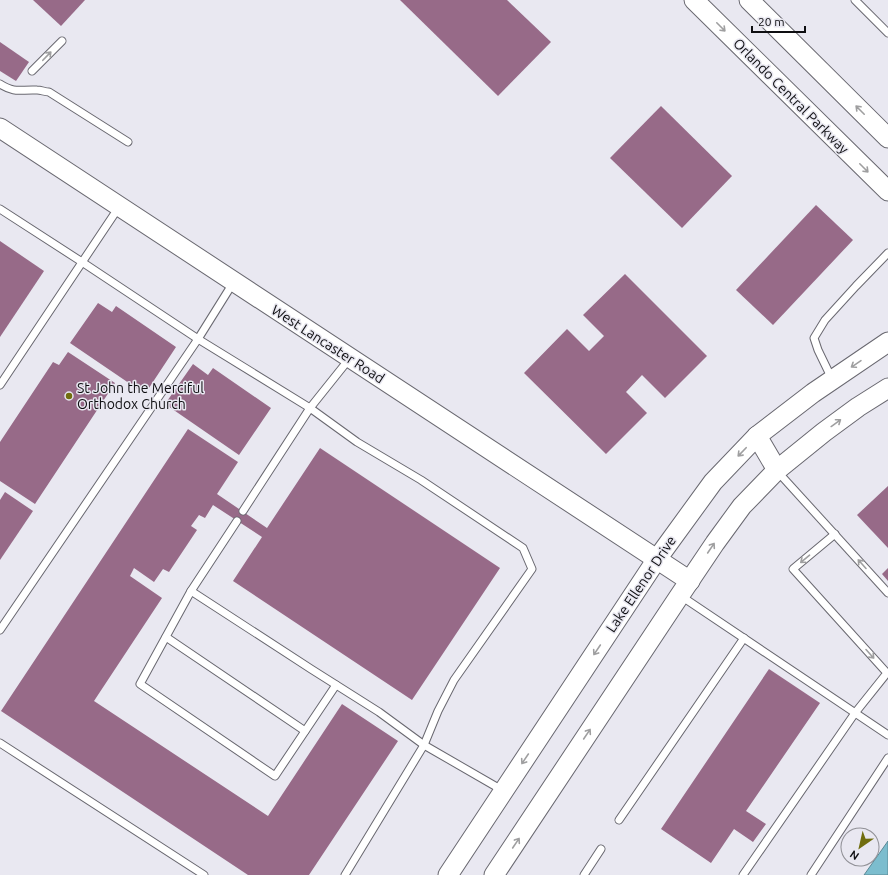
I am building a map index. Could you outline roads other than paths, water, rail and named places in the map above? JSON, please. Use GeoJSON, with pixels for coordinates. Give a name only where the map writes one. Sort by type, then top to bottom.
{"type":"FeatureCollection","features":[{"type":"Feature","properties":{"kind":"street"},"geometry":{"type":"LineString","coordinates":[[749,0],[888,138]]}},
{"type":"Feature","properties":{"kind":"street","name":"Orlando Central Parkway"},"geometry":{"type":"LineString","coordinates":[[699,2],[888,191]]}},
{"type":"Feature","properties":{"kind":"street","name":"West Lancaster Road"},"geometry":{"type":"LineString","coordinates":[[0,128],[657,559],[685,588]]}},
{"type":"Feature","properties":{"kind":"street","name":"Lake Ellenor Drive"},"geometry":{"type":"LineString","coordinates":[[448,875],[657,559],[714,482],[757,436],[813,393],[888,342]]}},
{"type":"Feature","properties":{"kind":"street"},"geometry":{"type":"LineString","coordinates":[[494,875],[685,588],[742,506],[777,470],[824,432],[858,407],[888,388]]}},
{"type":"Feature","properties":{"kind":"street"},"geometry":{"type":"LineString","coordinates":[[757,436],[777,470]]}},
{"type":"Feature","properties":{"kind":"lane"},"geometry":{"type":"LineString","coordinates":[[855,0],[888,33]]}},
{"type":"Feature","properties":{"kind":"lane"},"geometry":{"type":"LineString","coordinates":[[32,71],[62,41]]}},
{"type":"Feature","properties":{"kind":"lane"},"geometry":{"type":"LineString","coordinates":[[0,84],[9,90],[20,88],[49,92],[128,142]]}},
{"type":"Feature","properties":{"kind":"lane"},"geometry":{"type":"LineString","coordinates":[[0,385],[119,207]]}},
{"type":"Feature","properties":{"kind":"lane"},"geometry":{"type":"LineString","coordinates":[[0,209],[198,339],[310,408],[357,442],[421,480],[523,548],[532,569],[454,680],[438,711],[424,745],[345,875]]}},
{"type":"Feature","properties":{"kind":"lane"},"geometry":{"type":"LineString","coordinates":[[833,380],[818,350],[814,338],[825,320],[888,253]]}},
{"type":"Feature","properties":{"kind":"lane"},"geometry":{"type":"LineString","coordinates":[[0,630],[198,339],[234,282]]}},
{"type":"Feature","properties":{"kind":"lane"},"geometry":{"type":"LineString","coordinates":[[243,511],[310,408],[350,358]]}},
{"type":"Feature","properties":{"kind":"lane"},"geometry":{"type":"LineString","coordinates":[[777,470],[888,593]]}},
{"type":"Feature","properties":{"kind":"lane"},"geometry":{"type":"LineString","coordinates":[[237,520],[191,591],[140,684],[275,776],[336,685]]}},
{"type":"Feature","properties":{"kind":"lane"},"geometry":{"type":"LineString","coordinates":[[743,875],[855,713],[887,672],[793,569],[835,534]]}},
{"type":"Feature","properties":{"kind":"lane"},"geometry":{"type":"LineString","coordinates":[[685,588],[744,638],[888,735]]}},
{"type":"Feature","properties":{"kind":"lane"},"geometry":{"type":"LineString","coordinates":[[191,591],[379,712],[424,745],[503,791]]}},
{"type":"Feature","properties":{"kind":"lane"},"geometry":{"type":"LineString","coordinates":[[166,637],[305,731]]}},
{"type":"Feature","properties":{"kind":"lane"},"geometry":{"type":"LineString","coordinates":[[619,820],[744,638]]}},
{"type":"Feature","properties":{"kind":"lane"},"geometry":{"type":"LineString","coordinates":[[0,743],[204,875]]}},
{"type":"Feature","properties":{"kind":"lane"},"geometry":{"type":"LineString","coordinates":[[811,875],[888,758]]}},
{"type":"Feature","properties":{"kind":"lane"},"geometry":{"type":"LineString","coordinates":[[584,875],[600,849]]}},
{"type":"Feature","properties":{"kind":"water"},"geometry":{"type":"Polygon","coordinates":[[[888,841],[888,875],[864,875],[870,867],[880,867],[880,852],[888,841]]]}},
{"type":"Feature","properties":{"kind":"place","name":"St John the Merciful Orthodox Church"},"geometry":{"type":"Point","coordinates":[69,396]}}]}
